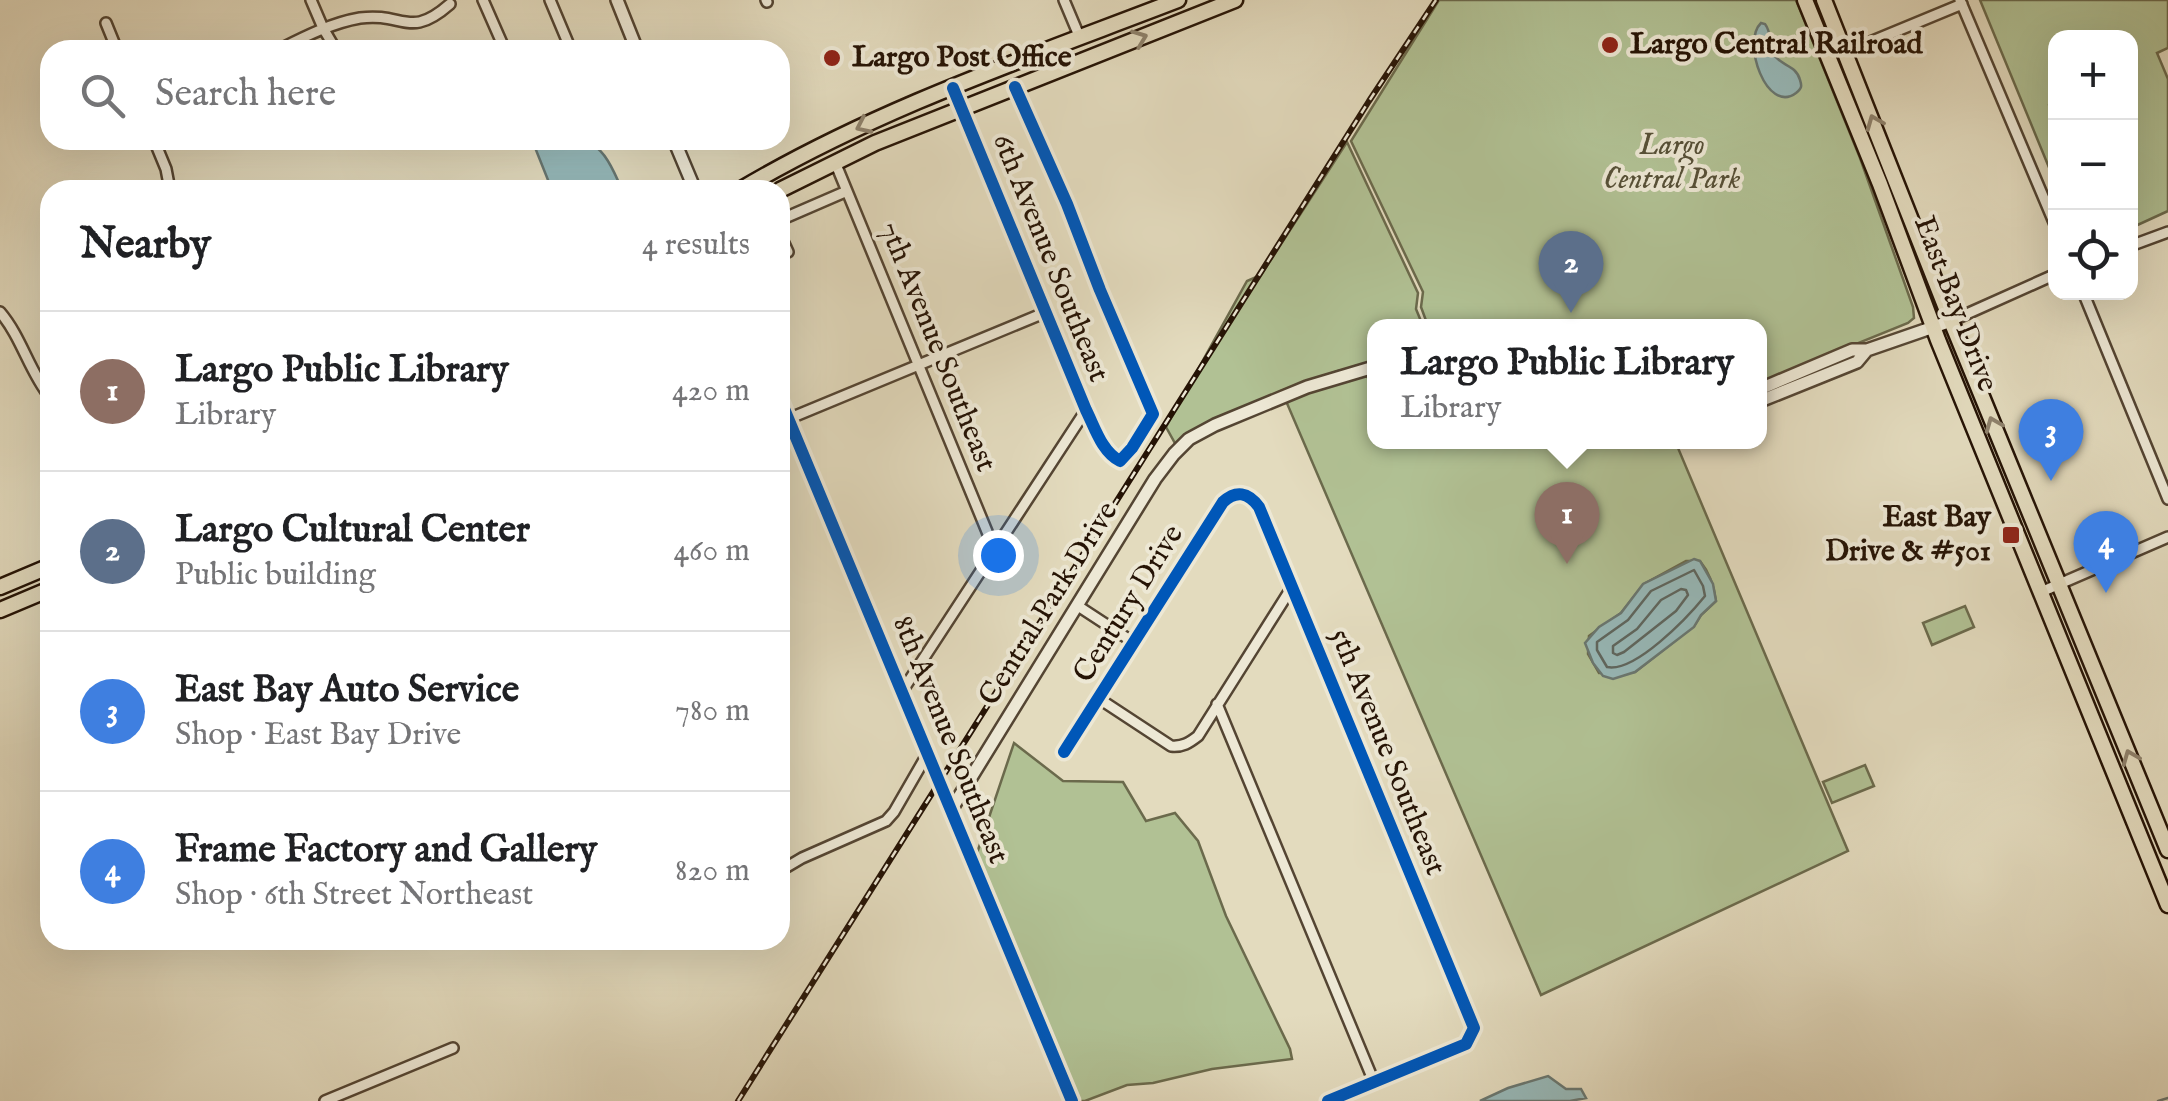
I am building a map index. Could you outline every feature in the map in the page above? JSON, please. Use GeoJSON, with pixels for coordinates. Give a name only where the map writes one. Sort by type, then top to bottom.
{"type":"FeatureCollection","features":[{"type":"Feature","properties":{"kind":"main road"},"geometry":{"type":"LineString","coordinates":[[759,180],[827,143],[953,88],[1178,0]]}},
{"type":"Feature","properties":{"kind":"main road"},"geometry":{"type":"LineString","coordinates":[[790,185],[961,108],[1236,0]]}},
{"type":"Feature","properties":{"kind":"main road","name":"East Bay Drive"},"geometry":{"type":"LineString","coordinates":[[1805,0],[2168,905]]}},
{"type":"Feature","properties":{"kind":"main road","name":"East Bay Drive"},"geometry":{"type":"LineString","coordinates":[[1824,0],[2168,848]]}},
{"type":"Feature","properties":{"kind":"main road"},"geometry":{"type":"LineString","coordinates":[[1080,38],[1086,58]]}},
{"type":"Feature","properties":{"kind":"main road"},"geometry":{"type":"LineString","coordinates":[[0,587],[40,570]]}},
{"type":"Feature","properties":{"kind":"main road"},"geometry":{"type":"LineString","coordinates":[[0,610],[40,593]]}},
{"type":"Feature","properties":{"kind":"street"},"geometry":{"type":"LineString","coordinates":[[311,0],[330,40]]}},
{"type":"Feature","properties":{"kind":"street"},"geometry":{"type":"LineString","coordinates":[[484,0],[501,40]]}},
{"type":"Feature","properties":{"kind":"street"},"geometry":{"type":"LineString","coordinates":[[550,0],[567,40]]}},
{"type":"Feature","properties":{"kind":"street"},"geometry":{"type":"LineString","coordinates":[[617,0],[633,40]]}},
{"type":"Feature","properties":{"kind":"street"},"geometry":{"type":"LineString","coordinates":[[1064,0],[1080,38]]}},
{"type":"Feature","properties":{"kind":"street"},"geometry":{"type":"LineString","coordinates":[[1846,52],[1961,2],[2049,210]]}},
{"type":"Feature","properties":{"kind":"street"},"geometry":{"type":"LineString","coordinates":[[298,40],[323,28],[361,18],[423,23],[450,4]]}},
{"type":"Feature","properties":{"kind":"street"},"geometry":{"type":"LineString","coordinates":[[106,23],[113,40]]}},
{"type":"Feature","properties":{"kind":"street","name":"6th Avenue Southeast"},"geometry":{"type":"LineString","coordinates":[[953,88],[1086,410],[1104,446],[1120,461],[1153,414],[1015,86]]}},
{"type":"Feature","properties":{"kind":"street"},"geometry":{"type":"LineString","coordinates":[[158,150],[168,180]]}},
{"type":"Feature","properties":{"kind":"street"},"geometry":{"type":"LineString","coordinates":[[678,150],[691,180]]}},
{"type":"Feature","properties":{"kind":"street","name":"7th Avenue Southeast"},"geometry":{"type":"LineString","coordinates":[[834,162],[995,551]]}},
{"type":"Feature","properties":{"kind":"street"},"geometry":{"type":"LineString","coordinates":[[790,216],[846,192]]}},
{"type":"Feature","properties":{"kind":"street"},"geometry":{"type":"LineString","coordinates":[[2138,243],[2168,232]]}},
{"type":"Feature","properties":{"kind":"street"},"geometry":{"type":"LineString","coordinates":[[1767,386],[1852,350],[1867,350],[1951,321],[2048,278]]}},
{"type":"Feature","properties":{"kind":"street"},"geometry":{"type":"LineString","coordinates":[[2086,300],[2168,499]]}},
{"type":"Feature","properties":{"kind":"street"},"geometry":{"type":"LineString","coordinates":[[0,312],[19,338],[40,383]]}},
{"type":"Feature","properties":{"kind":"street"},"geometry":{"type":"LineString","coordinates":[[790,418],[1044,313]]}},
{"type":"Feature","properties":{"kind":"street"},"geometry":{"type":"LineString","coordinates":[[1767,398],[1857,362],[1867,350]]}},
{"type":"Feature","properties":{"kind":"street","name":"Central Park Drive"},"geometry":{"type":"LineString","coordinates":[[951,810],[1174,454],[1189,439],[1215,425],[1307,387],[1367,372]]}},
{"type":"Feature","properties":{"kind":"street"},"geometry":{"type":"LineString","coordinates":[[903,690],[1086,410]]}},
{"type":"Feature","properties":{"kind":"street","name":"8th Avenue Southeast"},"geometry":{"type":"LineString","coordinates":[[790,424],[1072,1101]]}},
{"type":"Feature","properties":{"kind":"street","name":"5th Avenue Southeast"},"geometry":{"type":"LineString","coordinates":[[1244,493],[1259,506],[1474,1028],[1466,1044],[1374,1082]]}},
{"type":"Feature","properties":{"kind":"street","name":"Century Drive"},"geometry":{"type":"LineString","coordinates":[[1064,752],[1223,502],[1231,495],[1244,493]]}},
{"type":"Feature","properties":{"kind":"street"},"geometry":{"type":"LineString","coordinates":[[2041,592],[2168,537]]}},
{"type":"Feature","properties":{"kind":"street"},"geometry":{"type":"LineString","coordinates":[[1098,698],[1172,746],[1188,744],[1198,736],[1292,586]]}},
{"type":"Feature","properties":{"kind":"street"},"geometry":{"type":"LineString","coordinates":[[1078,606],[1132,642]]}},
{"type":"Feature","properties":{"kind":"street"},"geometry":{"type":"LineString","coordinates":[[1217,704],[1374,1082],[1328,1101]]}},
{"type":"Feature","properties":{"kind":"street"},"geometry":{"type":"LineString","coordinates":[[790,865],[886,821],[928,753]]}},
{"type":"Feature","properties":{"kind":"street"},"geometry":{"type":"LineString","coordinates":[[325,1101],[453,1048]]}},
{"type":"Feature","properties":{"kind":"green space","name":"Largo Central Park"},"geometry":{"type":"Polygon","coordinates":[[[1439,0],[1796,0],[1860,158],[1914,318],[1767,380],[1767,319],[1425,319],[1421,307],[1423,292],[1351,141],[1439,0]]]}},
{"type":"Feature","properties":{"kind":"green space"},"geometry":{"type":"Polygon","coordinates":[[[1980,0],[2168,0],[2168,48],[2157,53],[2168,79],[2168,211],[2138,225],[2138,30],[2048,30],[2048,165],[1980,0]]]}},
{"type":"Feature","properties":{"kind":"green space"},"geometry":{"type":"Polygon","coordinates":[[[1347,142],[1418,293],[1416,309],[1420,319],[1367,319],[1367,365],[1281,391],[1176,445],[1166,427],[1247,281],[1261,275],[1347,142]]]}},
{"type":"Feature","properties":{"kind":"green space"},"geometry":{"type":"Polygon","coordinates":[[[1367,377],[1367,449],[1678,449],[1848,851],[1541,995],[1286,401],[1341,380],[1367,377]],[[1686,561],[1644,584],[1621,613],[1589,636],[1588,654],[1599,673],[1635,672],[1694,626],[1716,601],[1700,561],[1686,561]]]}},
{"type":"Feature","properties":{"kind":"green space"},"geometry":{"type":"Polygon","coordinates":[[[1965,606],[1974,627],[1932,645],[1923,623],[1965,606]]]}},
{"type":"Feature","properties":{"kind":"green space"},"geometry":{"type":"Polygon","coordinates":[[[1014,743],[1063,781],[1123,782],[1146,821],[1175,813],[1198,841],[1226,916],[1292,1059],[1127,1085],[1078,1101],[976,856],[1014,743]]]}},
{"type":"Feature","properties":{"kind":"green space"},"geometry":{"type":"Polygon","coordinates":[[[1865,765],[1874,786],[1832,803],[1823,782],[1865,765]]]}},
{"type":"Feature","properties":{"kind":"water"},"geometry":{"type":"Polygon","coordinates":[[[1761,23],[1767,27],[1776,57],[1798,75],[1801,85],[1796,93],[1785,97],[1775,94],[1760,73],[1754,45],[1761,23]]]}},
{"type":"Feature","properties":{"kind":"water"},"geometry":{"type":"Polygon","coordinates":[[[536,150],[599,150],[618,180],[548,180],[536,150]]]}},
{"type":"Feature","properties":{"kind":"water"},"geometry":{"type":"Polygon","coordinates":[[[1694,559],[1700,561],[1713,584],[1716,601],[1694,627],[1635,672],[1613,679],[1603,676],[1585,643],[1599,627],[1621,613],[1643,584],[1694,559]]]}},
{"type":"Feature","properties":{"kind":"water"},"geometry":{"type":"Polygon","coordinates":[[[1548,1076],[1566,1089],[1581,1089],[1586,1098],[1480,1101],[1508,1088],[1548,1076]]]}},
{"type":"Feature","properties":{"kind":"waterway"},"geometry":{"type":"LineString","coordinates":[[2158,1101],[2168,1098]]}},
{"type":"Feature","properties":{"kind":"railway"},"geometry":{"type":"LineString","coordinates":[[738,1101],[1436,0]]}},
{"type":"Feature","properties":{"kind":"cycle path"},"geometry":{"type":"LineString","coordinates":[[953,88],[1086,410],[1104,446],[1120,461],[1153,414],[1015,87]]}},
{"type":"Feature","properties":{"kind":"cycle path"},"geometry":{"type":"LineString","coordinates":[[790,423],[1072,1101]]}},
{"type":"Feature","properties":{"kind":"cycle path"},"geometry":{"type":"LineString","coordinates":[[1064,752],[1223,502],[1237,494],[1251,498],[1259,507],[1474,1028],[1466,1044],[1328,1101]]}},
{"type":"Feature","properties":{"kind":"place","name":"Largo Central Railroad"},"geometry":{"type":"Point","coordinates":[1610,45]}},
{"type":"Feature","properties":{"kind":"place","name":"Largo Post Office"},"geometry":{"type":"Point","coordinates":[832,58]}},
{"type":"Feature","properties":{"kind":"place","name":"Largo Cultural Center"},"geometry":{"type":"Point","coordinates":[1571,313]}},
{"type":"Feature","properties":{"kind":"place","name":"East Bay Auto Service"},"geometry":{"type":"Point","coordinates":[2051,481]}},
{"type":"Feature","properties":{"kind":"place","name":"East Bay Drive & #501"},"geometry":{"type":"Point","coordinates":[2011,535]}},
{"type":"Feature","properties":{"kind":"place","name":"Largo Public Library"},"geometry":{"type":"Point","coordinates":[1567,564]}},
{"type":"Feature","properties":{"kind":"place","name":"Frame Factory and Gallery"},"geometry":{"type":"Point","coordinates":[2106,593]}}]}
